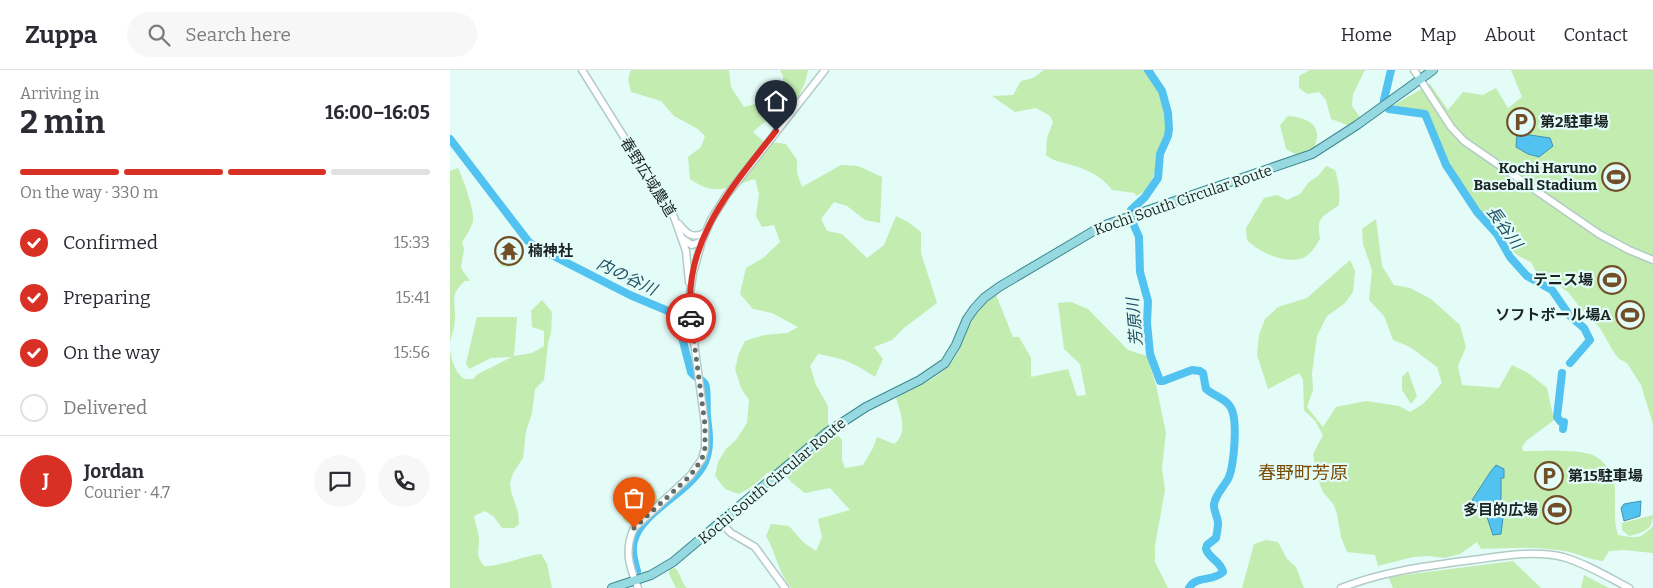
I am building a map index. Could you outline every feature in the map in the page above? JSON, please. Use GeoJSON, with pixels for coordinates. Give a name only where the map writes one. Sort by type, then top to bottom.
{"type":"FeatureCollection","features":[{"type":"Feature","properties":{"kind":"main road","name":"Kochi South Circular Route"},"geometry":{"type":"LineString","coordinates":[[612,588],[651,575],[673,562],[841,421],[920,380],[945,363],[956,346],[967,319],[974,309],[984,298],[999,287],[1102,226],[1312,154],[1357,125],[1433,70]]}},
{"type":"Feature","properties":{"kind":"street","name":"春野広域農道"},"geometry":{"type":"LineString","coordinates":[[582,70],[674,217],[682,238],[686,251],[690,312],[705,425],[705,448],[702,459],[690,476],[634,528],[629,539],[628,559],[638,588]]}},
{"type":"Feature","properties":{"kind":"street","name":"春野広域農道"},"geometry":{"type":"LineString","coordinates":[[690,293],[693,273],[702,241],[726,196],[825,70]]}},
{"type":"Feature","properties":{"kind":"street"},"geometry":{"type":"LineString","coordinates":[[1414,70],[1451,127],[1471,146],[1599,234],[1653,260]]}},
{"type":"Feature","properties":{"kind":"street"},"geometry":{"type":"LineString","coordinates":[[674,217],[688,235],[698,236],[705,233]]}},
{"type":"Feature","properties":{"kind":"street"},"geometry":{"type":"LineString","coordinates":[[682,238],[692,245],[702,241]]}},
{"type":"Feature","properties":{"kind":"street"},"geometry":{"type":"LineString","coordinates":[[720,522],[730,533],[755,546],[785,588]]}},
{"type":"Feature","properties":{"kind":"street"},"geometry":{"type":"LineString","coordinates":[[1341,588],[1381,574],[1404,569],[1512,555],[1535,554],[1564,558],[1584,565],[1629,588]]}},
{"type":"Feature","properties":{"kind":"green space"},"geometry":{"type":"Polygon","coordinates":[[[631,70],[729,70],[731,87],[744,107],[765,100],[783,88],[783,76],[780,70],[808,70],[803,87],[791,106],[753,132],[763,141],[786,144],[797,160],[797,173],[802,187],[841,165],[858,166],[882,177],[880,223],[865,220],[847,206],[834,202],[821,219],[827,231],[842,234],[867,258],[884,245],[896,216],[921,232],[921,253],[937,303],[904,328],[892,340],[874,347],[883,359],[875,377],[848,362],[818,354],[810,366],[816,385],[828,406],[828,424],[842,440],[842,460],[845,468],[863,465],[877,437],[894,444],[899,440],[902,422],[896,398],[931,379],[949,365],[976,314],[982,306],[996,295],[1013,337],[1019,337],[1031,358],[1031,377],[1068,369],[1077,396],[1086,395],[1080,364],[1064,349],[1058,303],[1071,302],[1088,309],[1128,350],[1147,356],[1156,385],[1166,433],[1162,468],[1165,490],[1155,545],[1155,562],[1168,588],[791,588],[783,576],[766,536],[771,524],[789,526],[803,542],[816,551],[822,537],[818,519],[850,510],[830,488],[805,493],[791,482],[783,471],[767,473],[753,486],[739,494],[725,489],[715,476],[718,462],[747,423],[749,400],[741,388],[735,369],[739,353],[745,341],[764,335],[787,333],[798,327],[772,313],[753,309],[740,294],[746,268],[763,258],[780,242],[774,225],[762,227],[756,216],[759,194],[755,179],[731,187],[713,189],[690,179],[688,157],[701,147],[705,136],[698,129],[674,116],[661,101],[631,92],[628,79],[631,70]]]}},
{"type":"Feature","properties":{"kind":"green space"},"geometry":{"type":"Polygon","coordinates":[[[1044,70],[1149,70],[1159,84],[1165,98],[1168,113],[1164,144],[1148,190],[1136,196],[1135,193],[1112,190],[1093,173],[1049,157],[1046,155],[1047,138],[1053,122],[1050,116],[1036,108],[1015,112],[992,96],[1013,95],[1021,81],[1033,78],[1044,70]]]}},
{"type":"Feature","properties":{"kind":"green space"},"geometry":{"type":"Polygon","coordinates":[[[1310,70],[1365,70],[1353,94],[1352,106],[1360,117],[1350,126],[1331,119],[1326,100],[1319,92],[1307,94],[1299,88],[1299,76],[1310,70]]]}},
{"type":"Feature","properties":{"kind":"green space"},"geometry":{"type":"Polygon","coordinates":[[[1511,70],[1653,70],[1653,424],[1641,385],[1627,363],[1619,359],[1613,351],[1600,328],[1582,310],[1569,293],[1560,286],[1543,278],[1535,270],[1531,262],[1513,251],[1497,224],[1486,221],[1448,164],[1426,112],[1392,106],[1430,84],[1448,110],[1463,92],[1483,95],[1496,88],[1508,108],[1522,97],[1511,70]]]}},
{"type":"Feature","properties":{"kind":"green space"},"geometry":{"type":"Polygon","coordinates":[[[1288,116],[1306,120],[1314,125],[1316,129],[1315,147],[1300,157],[1286,149],[1280,125],[1288,116]]]}},
{"type":"Feature","properties":{"kind":"green space"},"geometry":{"type":"Polygon","coordinates":[[[1326,166],[1335,170],[1339,187],[1339,205],[1322,218],[1319,226],[1320,239],[1310,253],[1298,259],[1282,259],[1266,253],[1247,240],[1246,228],[1264,198],[1277,195],[1287,200],[1300,194],[1309,182],[1318,176],[1326,166]]]}},
{"type":"Feature","properties":{"kind":"green space"},"geometry":{"type":"Polygon","coordinates":[[[458,168],[470,203],[473,221],[470,230],[462,242],[464,249],[461,268],[470,281],[465,281],[455,294],[455,320],[450,342],[450,171],[458,168]]]}},
{"type":"Feature","properties":{"kind":"green space"},"geometry":{"type":"Polygon","coordinates":[[[1376,219],[1382,266],[1394,285],[1410,288],[1431,299],[1460,325],[1466,347],[1458,366],[1462,385],[1499,388],[1512,365],[1528,373],[1547,388],[1554,420],[1526,441],[1522,447],[1523,451],[1578,452],[1593,455],[1600,459],[1613,477],[1615,521],[1618,535],[1629,537],[1641,536],[1653,526],[1653,553],[1624,550],[1609,551],[1603,561],[1554,549],[1481,549],[1477,542],[1460,554],[1445,558],[1413,557],[1378,566],[1375,555],[1347,552],[1341,537],[1334,505],[1323,492],[1317,477],[1313,454],[1323,435],[1315,421],[1304,410],[1303,379],[1299,373],[1268,389],[1257,355],[1259,335],[1265,319],[1278,307],[1307,298],[1350,260],[1355,271],[1353,292],[1344,304],[1327,316],[1317,336],[1312,373],[1313,390],[1307,407],[1323,427],[1336,407],[1366,401],[1399,406],[1410,412],[1423,404],[1442,383],[1437,367],[1410,347],[1393,340],[1384,316],[1369,300],[1372,270],[1363,244],[1362,229],[1376,219]]]}},
{"type":"Feature","properties":{"kind":"green space"},"geometry":{"type":"Polygon","coordinates":[[[513,237],[523,258],[514,266],[501,266],[501,249],[506,241],[513,237]]]}},
{"type":"Feature","properties":{"kind":"green space"},"geometry":{"type":"Polygon","coordinates":[[[542,300],[552,312],[544,380],[535,389],[532,413],[526,431],[523,458],[513,473],[510,483],[518,512],[519,524],[514,528],[502,528],[494,517],[485,511],[474,516],[479,537],[478,556],[484,566],[497,565],[541,554],[547,564],[552,588],[450,588],[450,349],[458,373],[464,379],[473,379],[478,374],[512,357],[491,358],[469,369],[466,363],[477,317],[517,317],[514,356],[532,353],[544,346],[544,331],[532,327],[531,311],[542,300]]]}},
{"type":"Feature","properties":{"kind":"green space"},"geometry":{"type":"Polygon","coordinates":[[[1408,371],[1417,396],[1411,404],[1402,390],[1402,377],[1408,371]]]}},
{"type":"Feature","properties":{"kind":"green space"},"geometry":{"type":"Polygon","coordinates":[[[650,483],[658,501],[630,523],[626,522],[623,519],[629,494],[628,488],[633,485],[650,483]]]}},
{"type":"Feature","properties":{"kind":"green space"},"geometry":{"type":"Polygon","coordinates":[[[1653,515],[1651,524],[1642,532],[1629,536],[1622,530],[1622,523],[1653,515]]]}},
{"type":"Feature","properties":{"kind":"green space"},"geometry":{"type":"Polygon","coordinates":[[[1266,540],[1278,542],[1287,559],[1296,567],[1304,588],[1242,588],[1254,544],[1266,540]]]}},
{"type":"Feature","properties":{"kind":"green space"},"geometry":{"type":"Polygon","coordinates":[[[1513,561],[1541,588],[1393,588],[1388,577],[1513,561]]]}},
{"type":"Feature","properties":{"kind":"green space"},"geometry":{"type":"Polygon","coordinates":[[[675,568],[687,588],[676,588],[669,574],[669,569],[675,568]]]}},
{"type":"Feature","properties":{"kind":"green space"},"geometry":{"type":"Polygon","coordinates":[[[1584,575],[1609,588],[1581,588],[1584,575]]]}},
{"type":"Feature","properties":{"kind":"water"},"geometry":{"type":"Polygon","coordinates":[[[1517,133],[1550,138],[1553,146],[1539,157],[1528,154],[1516,147],[1517,133]]]}},
{"type":"Feature","properties":{"kind":"water"},"geometry":{"type":"Polygon","coordinates":[[[1496,465],[1504,469],[1504,478],[1501,478],[1501,508],[1504,509],[1501,534],[1493,535],[1487,517],[1472,500],[1496,465]]]}},
{"type":"Feature","properties":{"kind":"water"},"geometry":{"type":"Polygon","coordinates":[[[1641,501],[1640,516],[1624,521],[1621,508],[1624,504],[1641,501]]]}},
{"type":"Feature","properties":{"kind":"waterway","name":"芳原川"},"geometry":{"type":"LineString","coordinates":[[1131,214],[1131,210],[1145,197],[1158,178],[1160,154],[1169,129],[1168,113],[1162,91],[1148,70]]}},
{"type":"Feature","properties":{"kind":"waterway","name":"長谷川"},"geometry":{"type":"LineString","coordinates":[[1384,100],[1391,70]]}},
{"type":"Feature","properties":{"kind":"waterway","name":"長谷川"},"geometry":{"type":"LineString","coordinates":[[1389,109],[1425,114],[1446,165],[1477,212],[1497,234],[1510,257],[1527,276],[1552,290],[1570,316],[1584,328],[1590,340],[1570,363]]}},
{"type":"Feature","properties":{"kind":"waterway","name":"内の谷川"},"geometry":{"type":"LineString","coordinates":[[450,139],[528,241],[534,246],[630,295],[668,311],[678,322],[691,372],[705,384],[709,440],[705,462],[699,473],[646,520],[639,530],[633,548],[637,571]]}},
{"type":"Feature","properties":{"kind":"waterway","name":"芳原川"},"geometry":{"type":"LineString","coordinates":[[1132,221],[1139,237],[1140,272],[1148,301],[1147,323],[1150,354],[1160,381],[1192,370],[1200,371],[1203,373],[1206,389],[1227,402],[1233,414],[1234,453],[1231,471],[1214,504],[1218,523],[1216,538],[1207,545],[1206,549],[1220,565],[1223,572],[1214,577],[1196,581],[1189,588]]}},
{"type":"Feature","properties":{"kind":"waterway","name":"長谷川"},"geometry":{"type":"LineString","coordinates":[[1562,373],[1557,417],[1561,422],[1564,422],[1563,429]]}},
{"type":"Feature","properties":{"kind":"way so far"},"geometry":{"type":"LineString","coordinates":[[634,528],[690,476],[702,459],[705,448],[705,425],[691,318]]}},
{"type":"Feature","properties":{"kind":"place","name":"第2駐車場"},"geometry":{"type":"Point","coordinates":[1521,122]}},
{"type":"Feature","properties":{"kind":"place","name":"Kochi Haruno Baseball Stadium"},"geometry":{"type":"Point","coordinates":[1616,177]}},
{"type":"Feature","properties":{"kind":"place","name":"楠神社"},"geometry":{"type":"Point","coordinates":[509,251]}},
{"type":"Feature","properties":{"kind":"place","name":"テニス場"},"geometry":{"type":"Point","coordinates":[1612,280]}},
{"type":"Feature","properties":{"kind":"place","name":"ソフトボール場A"},"geometry":{"type":"Point","coordinates":[1630,315]}},
{"type":"Feature","properties":{"kind":"place","name":"第15駐車場"},"geometry":{"type":"Point","coordinates":[1549,476]}},
{"type":"Feature","properties":{"kind":"place","name":"多目的広場"},"geometry":{"type":"Point","coordinates":[1557,510]}},
{"type":"Feature","properties":{"kind":"district","name":"春野町芳原"},"geometry":{"type":"Point","coordinates":[1303,473]}},
{"type":"Feature","properties":{"kind":"route"},"geometry":{"type":"LineString","coordinates":[[691,318],[690,293],[693,273],[705,233],[726,196],[776,131]]}}]}
